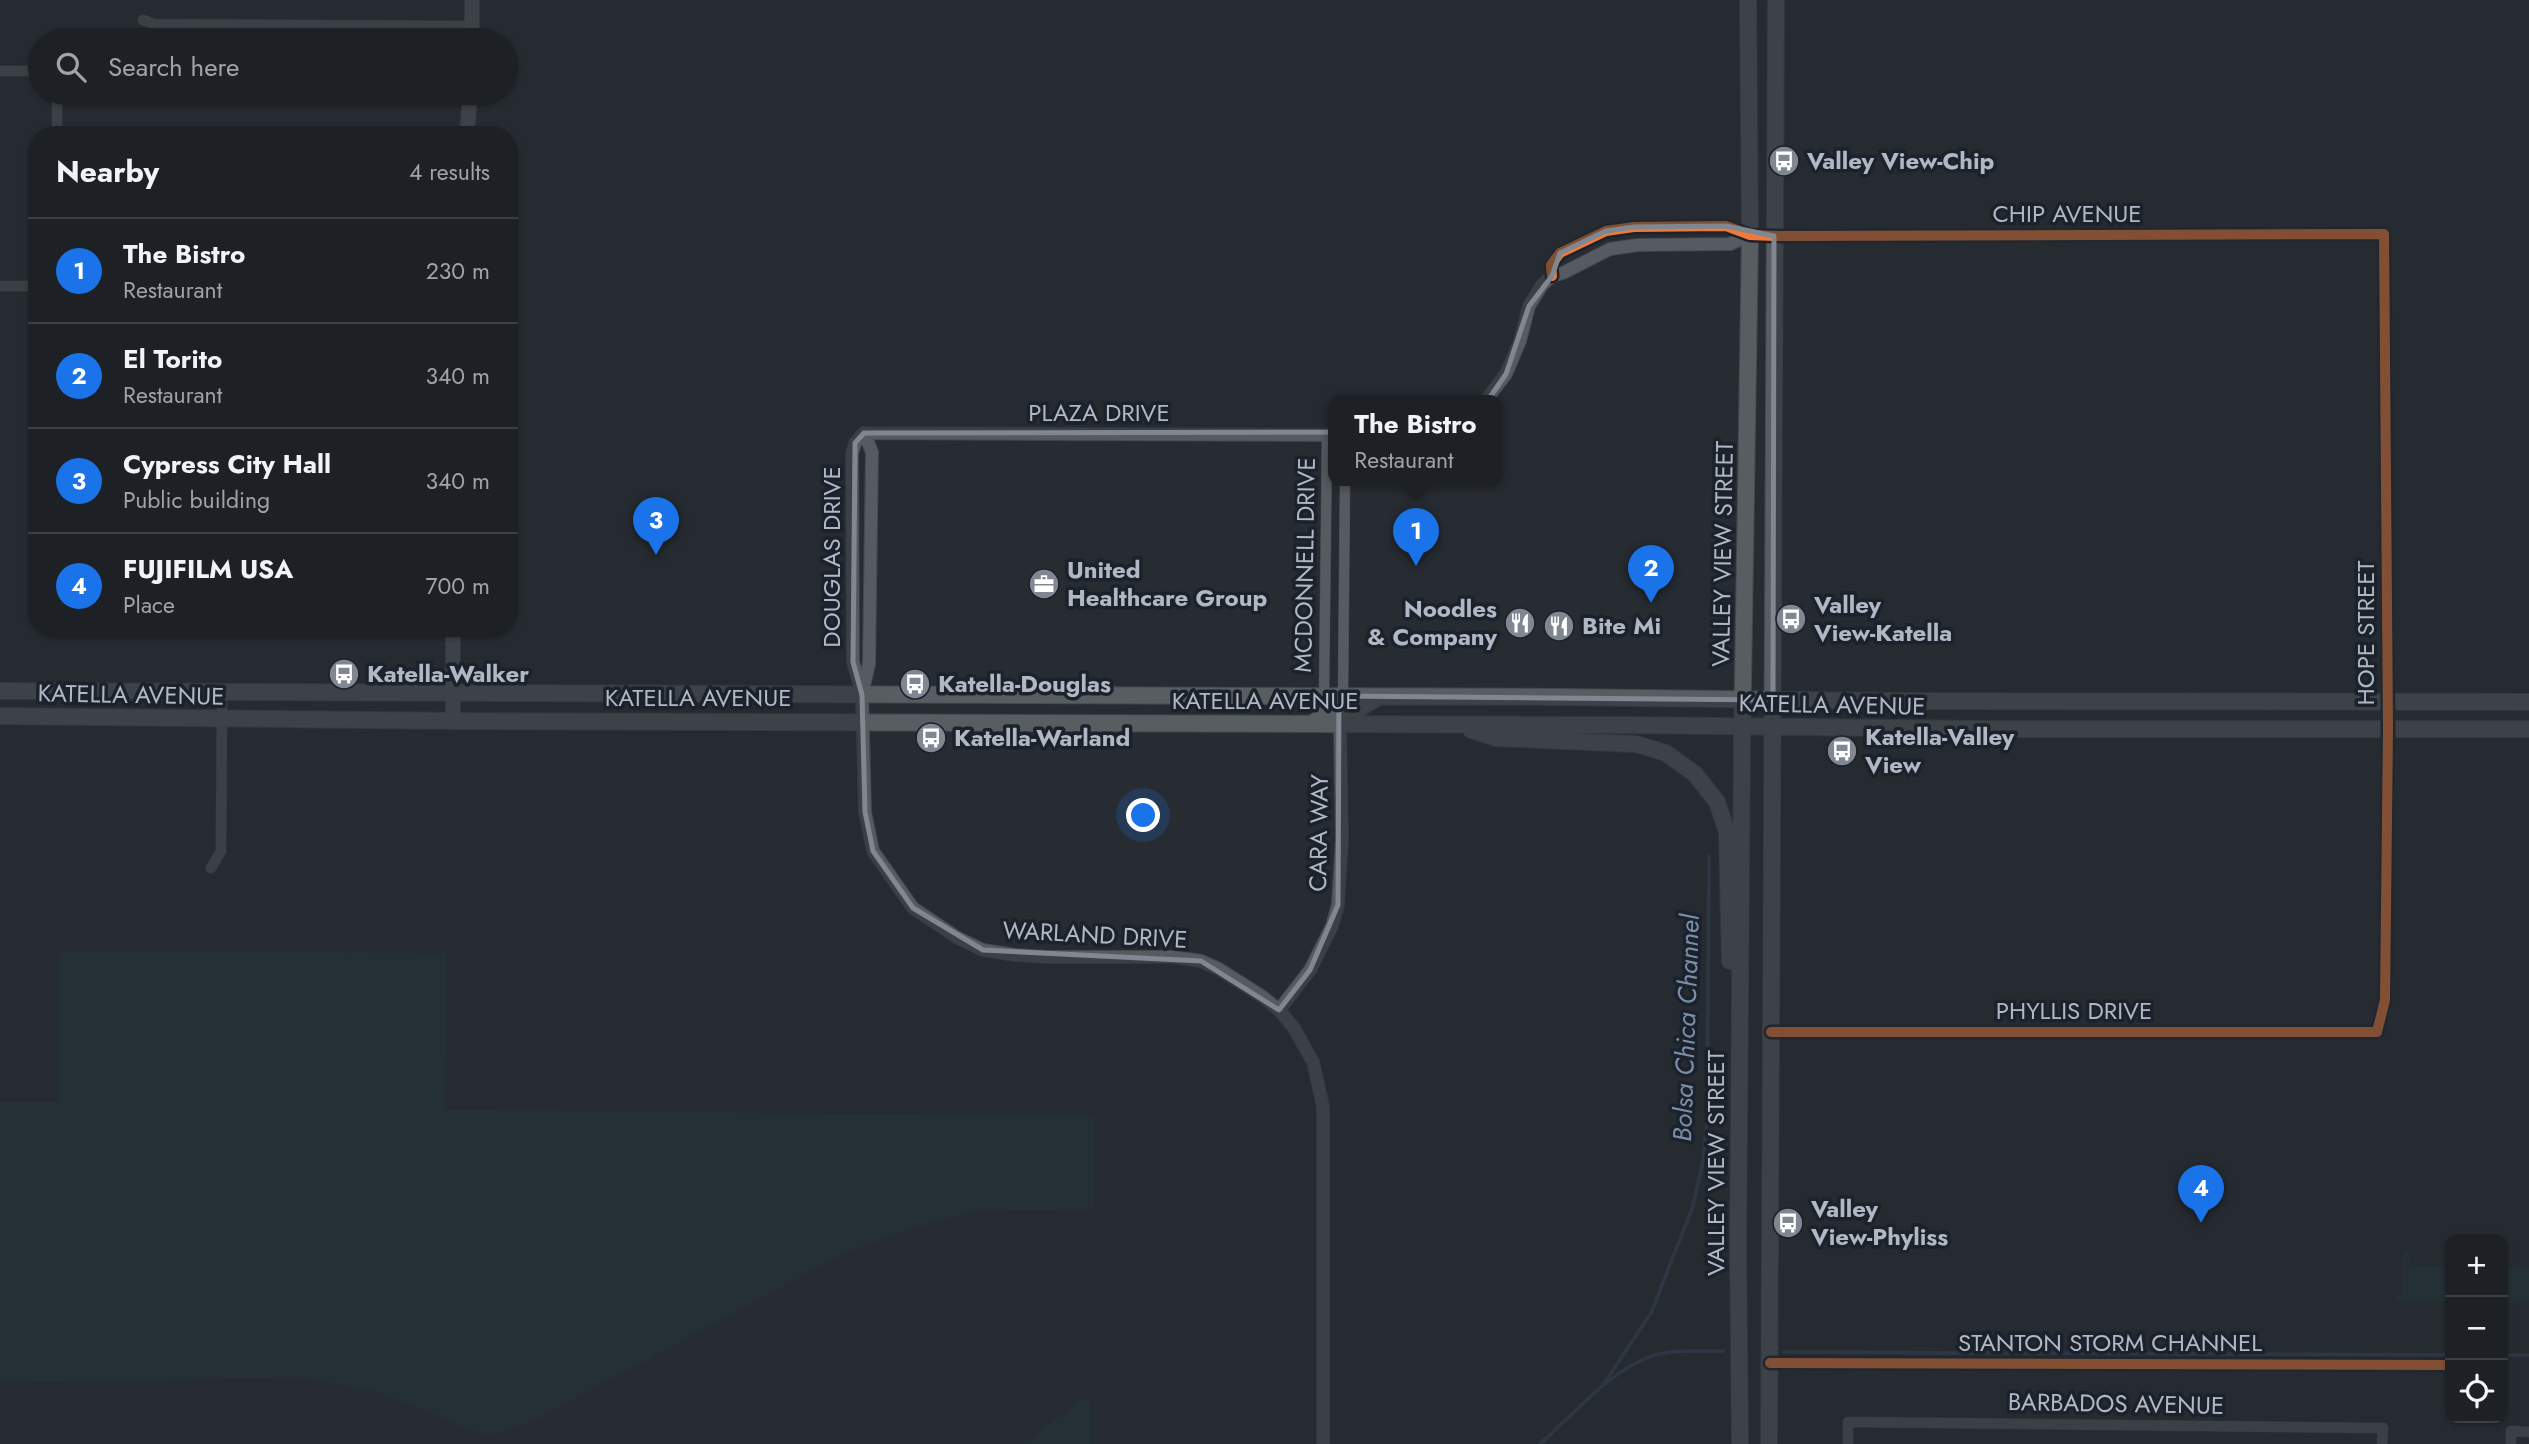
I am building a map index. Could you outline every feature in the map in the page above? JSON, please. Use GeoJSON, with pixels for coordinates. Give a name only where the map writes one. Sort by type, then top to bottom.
{"type":"FeatureCollection","features":[{"type":"Feature","properties":{"kind":"main road"},"geometry":{"type":"LineString","coordinates":[[472,0],[472,28]]}},
{"type":"Feature","properties":{"kind":"main road","name":"VALLEY VIEW STREET"},"geometry":{"type":"LineString","coordinates":[[1740,1444],[1738,1232],[1742,727],[1750,235],[1748,0]]}},
{"type":"Feature","properties":{"kind":"main road","name":"VALLEY VIEW STREET"},"geometry":{"type":"LineString","coordinates":[[1769,1444],[1776,0]]}},
{"type":"Feature","properties":{"kind":"main road"},"geometry":{"type":"LineString","coordinates":[[468,126],[469,105]]}},
{"type":"Feature","properties":{"kind":"main road"},"geometry":{"type":"LineString","coordinates":[[453,637],[453,720]]}},
{"type":"Feature","properties":{"kind":"main road","name":"KATELLA AVENUE"},"geometry":{"type":"LineString","coordinates":[[0,691],[1343,696],[1773,701],[2529,702]]}},
{"type":"Feature","properties":{"kind":"main road"},"geometry":{"type":"LineString","coordinates":[[1312,724],[1325,713],[1339,708],[1343,696]]}},
{"type":"Feature","properties":{"kind":"main road"},"geometry":{"type":"LineString","coordinates":[[1340,724],[1346,716],[1380,697]]}},
{"type":"Feature","properties":{"kind":"main road","name":"KATELLA AVENUE"},"geometry":{"type":"LineString","coordinates":[[0,716],[2529,729]]}},
{"type":"Feature","properties":{"kind":"main road"},"geometry":{"type":"LineString","coordinates":[[1452,725],[1496,737],[1636,744],[1666,753],[1695,774],[1717,802],[1727,832],[1732,997],[1740,1019]]}},
{"type":"Feature","properties":{"kind":"street"},"geometry":{"type":"LineString","coordinates":[[143,20],[154,23],[313,28]]}},
{"type":"Feature","properties":{"kind":"street"},"geometry":{"type":"LineString","coordinates":[[0,71],[28,71]]}},
{"type":"Feature","properties":{"kind":"street"},"geometry":{"type":"LineString","coordinates":[[57,105],[57,126]]}},
{"type":"Feature","properties":{"kind":"street"},"geometry":{"type":"LineString","coordinates":[[1552,276],[1551,265],[1560,253],[1606,231],[1634,227],[1726,226],[1750,235]]}},
{"type":"Feature","properties":{"kind":"street","name":"CHIP AVENUE"},"geometry":{"type":"LineString","coordinates":[[1750,235],[2384,234]]}},
{"type":"Feature","properties":{"kind":"street","name":"HOPE STREET"},"geometry":{"type":"LineString","coordinates":[[2377,1032],[2385,1000],[2388,728],[2384,234]]}},
{"type":"Feature","properties":{"kind":"street"},"geometry":{"type":"LineString","coordinates":[[1490,395],[1506,374],[1520,341],[1528,306],[1542,285],[1552,276],[1563,274],[1598,253],[1610,249],[1638,245],[1730,244],[1750,235]]}},
{"type":"Feature","properties":{"kind":"street"},"geometry":{"type":"LineString","coordinates":[[0,286],[28,286]]}},
{"type":"Feature","properties":{"kind":"street","name":"PLAZA DRIVE"},"geometry":{"type":"LineString","coordinates":[[864,433],[1328,435]]}},
{"type":"Feature","properties":{"kind":"street","name":"DOUGLAS DRIVE"},"geometry":{"type":"LineString","coordinates":[[861,721],[862,695],[869,664],[872,452],[864,433],[855,443],[852,467],[853,662],[862,695]]}},
{"type":"Feature","properties":{"kind":"street","name":"MCDONNELL DRIVE"},"geometry":{"type":"LineString","coordinates":[[1324,696],[1330,486]]}},
{"type":"Feature","properties":{"kind":"street","name":"MCDONNELL DRIVE"},"geometry":{"type":"LineString","coordinates":[[1343,696],[1345,486]]}},
{"type":"Feature","properties":{"kind":"street"},"geometry":{"type":"LineString","coordinates":[[211,868],[221,851],[222,692]]}},
{"type":"Feature","properties":{"kind":"street","name":"WARLAND DRIVE"},"geometry":{"type":"LineString","coordinates":[[861,721],[865,812],[873,852],[913,908],[958,939],[983,950],[1015,955],[1173,957],[1201,961],[1219,969],[1279,1010],[1294,1028],[1313,1062],[1323,1106],[1323,1444]]}},
{"type":"Feature","properties":{"kind":"street","name":"CARA WAY"},"geometry":{"type":"LineString","coordinates":[[1279,1010],[1310,970],[1332,926],[1338,905],[1342,850],[1340,724]]}},
{"type":"Feature","properties":{"kind":"street","name":"PHYLLIS DRIVE"},"geometry":{"type":"LineString","coordinates":[[1771,1032],[2377,1032]]}},
{"type":"Feature","properties":{"kind":"street","name":"BARBADOS AVENUE"},"geometry":{"type":"LineString","coordinates":[[1848,1444],[1848,1422],[2382,1428],[2382,1444]]}},
{"type":"Feature","properties":{"kind":"street"},"geometry":{"type":"LineString","coordinates":[[2511,1444],[2511,1431],[2529,1432]]}},
{"type":"Feature","properties":{"kind":"highlighted area"},"geometry":{"type":"Polygon","coordinates":[[[1726,226],[1774,236],[1773,700],[1339,696],[1338,905],[1310,970],[1279,1010],[1201,961],[983,950],[913,908],[873,851],[865,812],[862,695],[853,662],[855,443],[864,433],[1428,432],[1451,424],[1490,397],[1506,374],[1529,306],[1552,276],[1560,253],[1606,231],[1634,227],[1726,226]]]}},
{"type":"Feature","properties":{"kind":"shaded area"},"geometry":{"type":"Polygon","coordinates":[[[60,952],[447,953],[444,1110],[1094,1116],[1094,1209],[974,1211],[900,1232],[843,1254],[531,1422],[487,1436],[378,1392],[299,1377],[0,1383],[0,1102],[60,1102],[60,952]]]}},
{"type":"Feature","properties":{"kind":"shaded area"},"geometry":{"type":"Polygon","coordinates":[[[2403,1251],[2409,1251],[2409,1266],[2445,1266],[2445,1301],[2397,1301],[2396,1296],[2403,1296],[2403,1251]]]}},
{"type":"Feature","properties":{"kind":"shaded area"},"geometry":{"type":"Polygon","coordinates":[[[2508,1267],[2529,1267],[2529,1301],[2508,1301],[2508,1267]]]}},
{"type":"Feature","properties":{"kind":"shaded area"},"geometry":{"type":"Polygon","coordinates":[[[1091,1397],[1091,1444],[1023,1444],[1076,1404],[1091,1397]]]}},
{"type":"Feature","properties":{"kind":"waterway","name":"Bolsa Chica Channel"},"geometry":{"type":"LineString","coordinates":[[1540,1444],[1603,1385],[1651,1313],[1692,1209],[1703,1162],[1707,1121],[1709,856]]}},
{"type":"Feature","properties":{"kind":"waterway","name":"STANTON STORM CHANNEL"},"geometry":{"type":"LineString","coordinates":[[1606,1383],[1636,1363],[1662,1353],[1724,1351]]}},
{"type":"Feature","properties":{"kind":"waterway","name":"STANTON STORM CHANNEL"},"geometry":{"type":"LineString","coordinates":[[1784,1352],[2445,1355]]}},
{"type":"Feature","properties":{"kind":"waterway","name":"STANTON STORM CHANNEL"},"geometry":{"type":"LineString","coordinates":[[2508,1355],[2529,1355]]}},
{"type":"Feature","properties":{"kind":"cycle path"},"geometry":{"type":"LineString","coordinates":[[1552,276],[1551,265],[1560,253],[1606,231],[1634,227],[1726,226],[1750,235],[1774,236],[2384,234],[2388,728],[2385,1000],[2377,1032],[1771,1032]]}},
{"type":"Feature","properties":{"kind":"cycle path","name":"STANTON STORM CHANNEL"},"geometry":{"type":"LineString","coordinates":[[1770,1363],[2445,1365]]}},
{"type":"Feature","properties":{"kind":"place","name":"Valley View-Chip"},"geometry":{"type":"Point","coordinates":[1784,161]}},
{"type":"Feature","properties":{"kind":"place","name":"Cypress City Hall"},"geometry":{"type":"Point","coordinates":[656,555]}},
{"type":"Feature","properties":{"kind":"place","name":"The Bistro"},"geometry":{"type":"Point","coordinates":[1416,566]}},
{"type":"Feature","properties":{"kind":"place","name":"United Healthcare Group"},"geometry":{"type":"Point","coordinates":[1044,584]}},
{"type":"Feature","properties":{"kind":"place","name":"El Torito"},"geometry":{"type":"Point","coordinates":[1651,603]}},
{"type":"Feature","properties":{"kind":"place","name":"Valley View-Katella"},"geometry":{"type":"Point","coordinates":[1791,619]}},
{"type":"Feature","properties":{"kind":"place","name":"Noodles & Company"},"geometry":{"type":"Point","coordinates":[1520,623]}},
{"type":"Feature","properties":{"kind":"place","name":"Bite Mi"},"geometry":{"type":"Point","coordinates":[1559,626]}},
{"type":"Feature","properties":{"kind":"place","name":"Katella-Walker"},"geometry":{"type":"Point","coordinates":[344,674]}},
{"type":"Feature","properties":{"kind":"place","name":"Katella-Douglas"},"geometry":{"type":"Point","coordinates":[915,684]}},
{"type":"Feature","properties":{"kind":"place","name":"Katella-Warland"},"geometry":{"type":"Point","coordinates":[931,738]}},
{"type":"Feature","properties":{"kind":"place","name":"Katella-Valley View"},"geometry":{"type":"Point","coordinates":[1842,751]}},
{"type":"Feature","properties":{"kind":"place","name":"Valley View-Phyliss"},"geometry":{"type":"Point","coordinates":[1788,1223]}},
{"type":"Feature","properties":{"kind":"place","name":"FUJIFILM USA"},"geometry":{"type":"Point","coordinates":[2201,1223]}}]}
